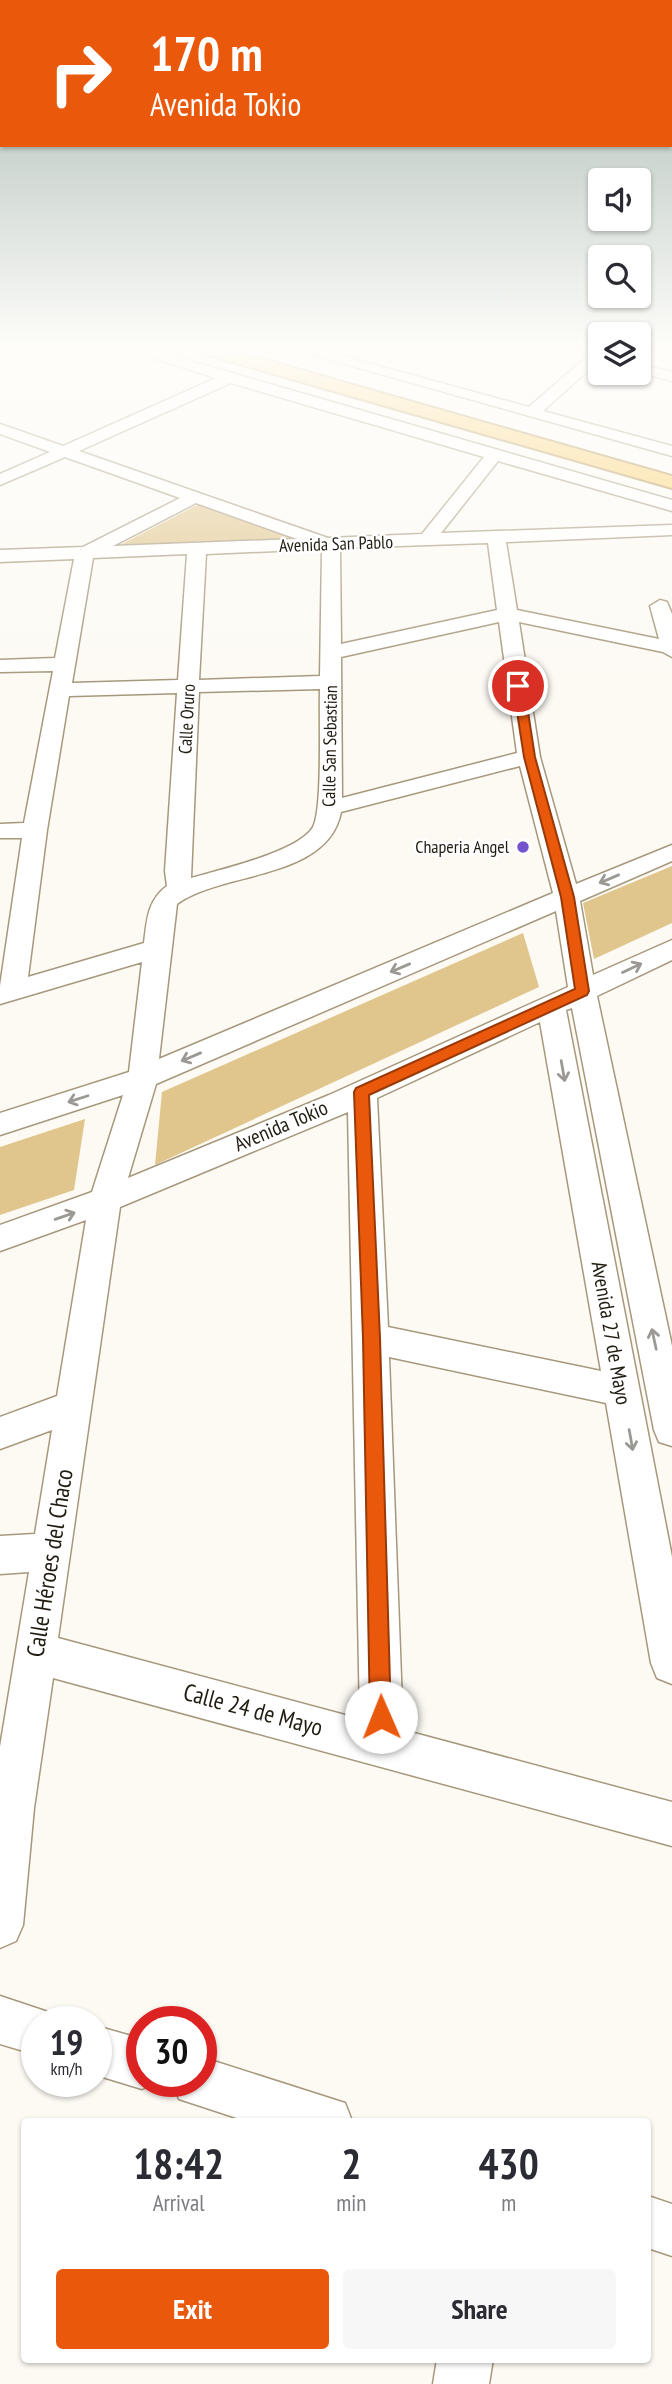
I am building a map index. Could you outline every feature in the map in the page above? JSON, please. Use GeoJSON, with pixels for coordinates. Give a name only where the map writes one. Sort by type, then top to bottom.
{"type":"FeatureCollection","features":[{"type":"Feature","properties":{"kind":"highway"},"geometry":{"type":"LineString","coordinates":[[620,461],[671,475]]}},
{"type":"Feature","properties":{"kind":"highway"},"geometry":{"type":"LineString","coordinates":[[622,461],[671,475]]}},
{"type":"Feature","properties":{"kind":"street"},"geometry":{"type":"LineString","coordinates":[[0,480],[42,461]]}},
{"type":"Feature","properties":{"kind":"street"},"geometry":{"type":"LineString","coordinates":[[94,461],[331,545]]}},
{"type":"Feature","properties":{"kind":"street"},"geometry":{"type":"LineString","coordinates":[[427,540],[489,461]]}},
{"type":"Feature","properties":{"kind":"street"},"geometry":{"type":"LineString","coordinates":[[512,461],[672,506]]}},
{"type":"Feature","properties":{"kind":"street"},"geometry":{"type":"LineString","coordinates":[[156,948],[6,993],[84,554],[195,497]]}},
{"type":"Feature","properties":{"kind":"street","name":"Avenida San Pablo"},"geometry":{"type":"LineString","coordinates":[[0,556],[672,530]]}},
{"type":"Feature","properties":{"kind":"street"},"geometry":{"type":"LineString","coordinates":[[496,538],[529,757],[567,897],[567,998]]}},
{"type":"Feature","properties":{"kind":"street","name":"Calle San Sebastian"},"geometry":{"type":"LineString","coordinates":[[180,889],[300,851],[321,834],[330,808],[331,545]]}},
{"type":"Feature","properties":{"kind":"street","name":"Calle Oruro"},"geometry":{"type":"LineString","coordinates":[[180,889],[177,871],[197,549]]}},
{"type":"Feature","properties":{"kind":"street"},"geometry":{"type":"LineString","coordinates":[[330,653],[507,614],[671,649],[660,606]]}},
{"type":"Feature","properties":{"kind":"street"},"geometry":{"type":"LineString","coordinates":[[0,666],[66,664]]}},
{"type":"Feature","properties":{"kind":"street"},"geometry":{"type":"LineString","coordinates":[[61,690],[331,682]]}},
{"type":"Feature","properties":{"kind":"street"},"geometry":{"type":"LineString","coordinates":[[330,808],[529,757]]}},
{"type":"Feature","properties":{"kind":"street"},"geometry":{"type":"LineString","coordinates":[[0,831],[35,830]]}},
{"type":"Feature","properties":{"kind":"street"},"geometry":{"type":"LineString","coordinates":[[0,1124],[143,1078],[672,852]]}},
{"type":"Feature","properties":{"kind":"street","name":"Calle Héroes del Chaco"},"geometry":{"type":"LineString","coordinates":[[0,1925],[6,1809],[36,1653],[105,1202],[143,1078],[161,909],[166,899],[180,889]]}},
{"type":"Feature","properties":{"kind":"street","name":"Avenida Tokio"},"geometry":{"type":"LineString","coordinates":[[0,1238],[105,1202],[362,1092],[672,949]]}},
{"type":"Feature","properties":{"kind":"street","name":"Avenida 27 de Mayo"},"geometry":{"type":"LineString","coordinates":[[567,998],[622,1391],[672,1663]]}},
{"type":"Feature","properties":{"kind":"street","name":"Avenida 27 de Mayo"},"geometry":{"type":"LineString","coordinates":[[567,998],[668,1394],[672,1430]]}},
{"type":"Feature","properties":{"kind":"street"},"geometry":{"type":"LineString","coordinates":[[362,1092],[382,1744]]}},
{"type":"Feature","properties":{"kind":"street"},"geometry":{"type":"LineString","coordinates":[[371,1338],[622,1391]]}},
{"type":"Feature","properties":{"kind":"street"},"geometry":{"type":"LineString","coordinates":[[0,1433],[75,1406]]}},
{"type":"Feature","properties":{"kind":"street"},"geometry":{"type":"LineString","coordinates":[[0,1555],[51,1552]]}},
{"type":"Feature","properties":{"kind":"street","name":"Calle 24 de Mayo"},"geometry":{"type":"LineString","coordinates":[[36,1653],[672,1824]]}},
{"type":"Feature","properties":{"kind":"street"},"geometry":{"type":"LineString","coordinates":[[0,2020],[21,2026]]}},
{"type":"Feature","properties":{"kind":"street"},"geometry":{"type":"LineString","coordinates":[[217,2087],[317,2118]]}},
{"type":"Feature","properties":{"kind":"street"},"geometry":{"type":"LineString","coordinates":[[651,2223],[672,2230]]}},
{"type":"Feature","properties":{"kind":"street"},"geometry":{"type":"LineString","coordinates":[[461,2384],[464,2363]]}},
{"type":"Feature","properties":{"kind":"shaded area"},"geometry":{"type":"Polygon","coordinates":[[[201,503],[302,539],[120,545],[201,503]]]}},
{"type":"Feature","properties":{"kind":"shaded area"},"geometry":{"type":"Polygon","coordinates":[[[672,866],[672,923],[594,959],[583,903],[672,866]]]}},
{"type":"Feature","properties":{"kind":"shaded area"},"geometry":{"type":"Polygon","coordinates":[[[523,933],[539,987],[155,1165],[162,1092],[523,933]]]}},
{"type":"Feature","properties":{"kind":"shaded area"},"geometry":{"type":"Polygon","coordinates":[[[85,1119],[74,1190],[0,1215],[0,1147],[85,1119]]]}},
{"type":"Feature","properties":{"kind":"place","name":"Chaperia Angel"},"geometry":{"type":"Point","coordinates":[523,847]}},
{"type":"Feature","properties":{"kind":"route"},"geometry":{"type":"LineString","coordinates":[[381,1717],[362,1092],[582,991],[567,897],[529,757],[518,686]]}}]}
